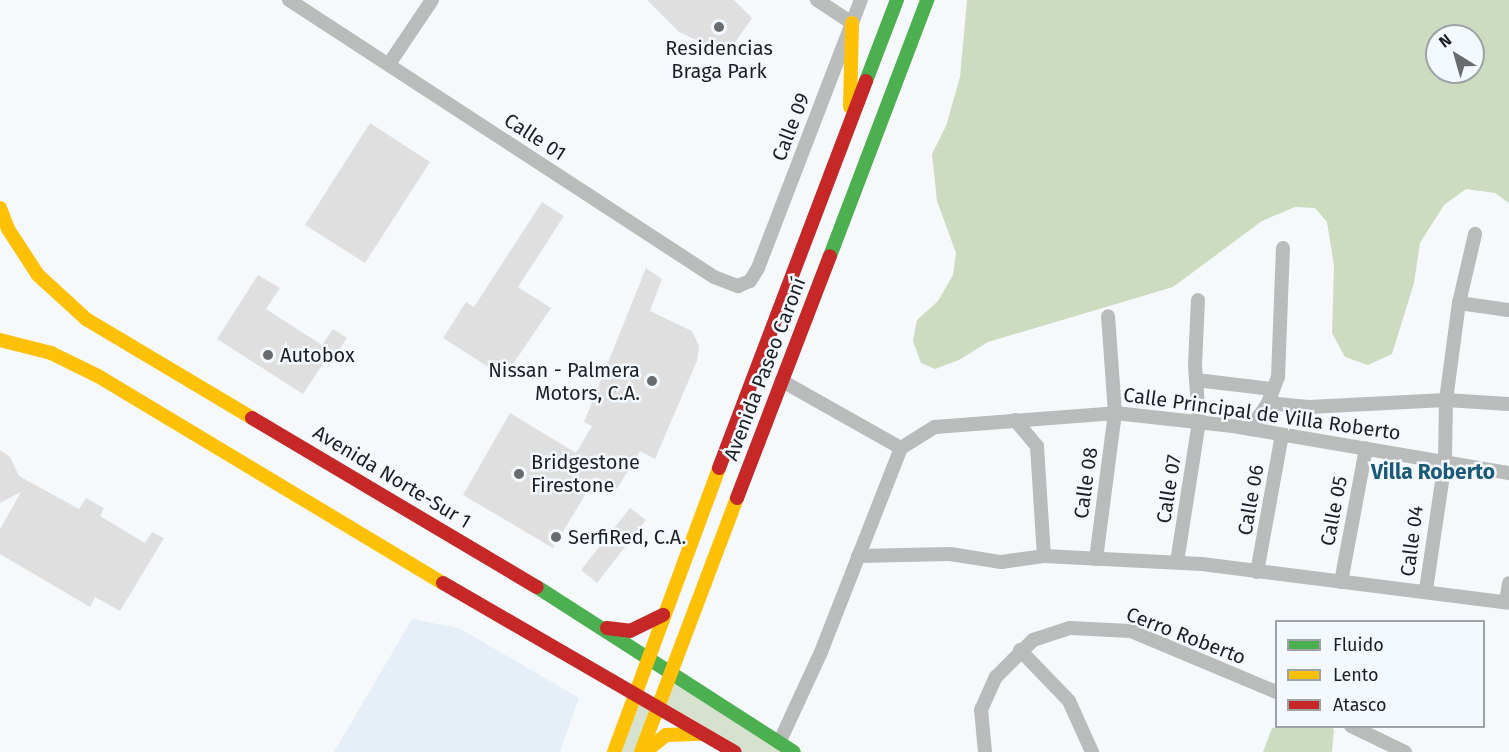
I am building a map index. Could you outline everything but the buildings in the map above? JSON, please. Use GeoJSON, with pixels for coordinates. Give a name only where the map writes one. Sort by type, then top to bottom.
{"type":"FeatureCollection","features":[{"type":"Feature","properties":{"kind":"main road","name":"Avenida Paseo Caroní"},"geometry":{"type":"LineString","coordinates":[[614,752],[647,655],[897,0]]}},
{"type":"Feature","properties":{"kind":"main road","name":"Avenida Paseo Caroní"},"geometry":{"type":"LineString","coordinates":[[643,752],[671,670],[927,0]]}},
{"type":"Feature","properties":{"kind":"main road"},"geometry":{"type":"LineString","coordinates":[[848,130],[852,23]]}},
{"type":"Feature","properties":{"kind":"main road","name":"Avenida Norte-Sur 1"},"geometry":{"type":"LineString","coordinates":[[0,208],[8,229],[38,275],[86,319],[647,655],[706,697],[794,752]]}},
{"type":"Feature","properties":{"kind":"main road"},"geometry":{"type":"LineString","coordinates":[[0,340],[51,353],[98,376],[735,752]]}},
{"type":"Feature","properties":{"kind":"main road"},"geometry":{"type":"LineString","coordinates":[[601,627],[630,631],[663,615]]}},
{"type":"Feature","properties":{"kind":"main road"},"geometry":{"type":"LineString","coordinates":[[681,644],[684,670],[706,697]]}},
{"type":"Feature","properties":{"kind":"main road"},"geometry":{"type":"LineString","coordinates":[[643,752],[666,735],[704,734]]}},
{"type":"Feature","properties":{"kind":"street","name":"Calle 01"},"geometry":{"type":"LineString","coordinates":[[289,0],[714,277],[738,286],[750,280],[758,268]]}},
{"type":"Feature","properties":{"kind":"street"},"geometry":{"type":"LineString","coordinates":[[389,64],[432,0]]}},
{"type":"Feature","properties":{"kind":"street"},"geometry":{"type":"LineString","coordinates":[[817,0],[852,23]]}},
{"type":"Feature","properties":{"kind":"street","name":"Calle 09"},"geometry":{"type":"LineString","coordinates":[[758,268],[861,0]]}},
{"type":"Feature","properties":{"kind":"street","name":"Calle 04"},"geometry":{"type":"LineString","coordinates":[[1426,590],[1444,461],[1446,400],[1459,303],[1474,234]]}},
{"type":"Feature","properties":{"kind":"street"},"geometry":{"type":"LineString","coordinates":[[1250,429],[1268,403],[1278,377],[1282,248]]}},
{"type":"Feature","properties":{"kind":"street","name":"Calle 07"},"geometry":{"type":"LineString","coordinates":[[1177,562],[1200,421],[1196,380],[1198,300]]}},
{"type":"Feature","properties":{"kind":"street"},"geometry":{"type":"LineString","coordinates":[[1459,303],[1509,310]]}},
{"type":"Feature","properties":{"kind":"street","name":"Calle 08"},"geometry":{"type":"LineString","coordinates":[[1096,559],[1115,413],[1108,316]]}},
{"type":"Feature","properties":{"kind":"street"},"geometry":{"type":"LineString","coordinates":[[1196,380],[1272,389]]}},
{"type":"Feature","properties":{"kind":"street"},"geometry":{"type":"LineString","coordinates":[[779,743],[901,448],[782,381]]}},
{"type":"Feature","properties":{"kind":"street"},"geometry":{"type":"LineString","coordinates":[[1268,403],[1309,407],[1446,400],[1509,404]]}},
{"type":"Feature","properties":{"kind":"street","name":"Calle Principal de Villa Roberto"},"geometry":{"type":"LineString","coordinates":[[901,448],[935,427],[1115,413],[1200,421],[1366,447],[1509,473]]}},
{"type":"Feature","properties":{"kind":"street"},"geometry":{"type":"LineString","coordinates":[[1015,420],[1037,446],[1044,556]]}},
{"type":"Feature","properties":{"kind":"street","name":"Calle 06"},"geometry":{"type":"LineString","coordinates":[[1257,572],[1282,435]]}},
{"type":"Feature","properties":{"kind":"street","name":"Calle 05"},"geometry":{"type":"LineString","coordinates":[[1341,582],[1366,447]]}},
{"type":"Feature","properties":{"kind":"street"},"geometry":{"type":"LineString","coordinates":[[858,556],[950,554],[973,555],[1001,562],[1044,556],[1177,562],[1426,590],[1507,603],[1509,583]]}},
{"type":"Feature","properties":{"kind":"street","name":"Cerro Roberto"},"geometry":{"type":"LineString","coordinates":[[985,752],[981,710],[996,677],[1020,650],[1050,632],[1112,628],[1140,635],[1275,692]]}},
{"type":"Feature","properties":{"kind":"street"},"geometry":{"type":"LineString","coordinates":[[1020,650],[1069,700],[1092,752]]}},
{"type":"Feature","properties":{"kind":"street"},"geometry":{"type":"LineString","coordinates":[[1355,728],[1406,752]]}},
{"type":"Feature","properties":{"kind":"shaded area"},"geometry":{"type":"Polygon","coordinates":[[[412,619],[459,628],[579,698],[560,752],[334,752],[412,619]]]}},
{"type":"Feature","properties":{"kind":"green space"},"geometry":{"type":"Polygon","coordinates":[[[967,0],[1509,0],[1509,203],[1495,193],[1466,189],[1444,205],[1420,243],[1414,283],[1392,354],[1368,365],[1345,357],[1332,333],[1334,266],[1327,222],[1315,208],[1295,207],[1262,221],[1173,287],[988,342],[959,360],[935,369],[921,363],[913,341],[917,320],[938,301],[953,275],[956,253],[937,201],[932,154],[946,126],[960,77],[967,0]]]}},
{"type":"Feature","properties":{"kind":"green space"},"geometry":{"type":"Polygon","coordinates":[[[671,670],[794,752],[735,752],[658,708],[641,752],[614,752],[633,693],[657,707],[671,670]]]}},
{"type":"Feature","properties":{"kind":"green space"},"geometry":{"type":"Polygon","coordinates":[[[1272,728],[1332,728],[1334,729],[1332,752],[1263,752],[1272,728]]]}},
{"type":"Feature","properties":{"kind":"traffic: fast"},"geometry":{"type":"LineString","coordinates":[[866,81],[897,0]]}},
{"type":"Feature","properties":{"kind":"traffic: fast"},"geometry":{"type":"LineString","coordinates":[[830,256],[927,0]]}},
{"type":"Feature","properties":{"kind":"traffic: fast"},"geometry":{"type":"LineString","coordinates":[[537,587],[794,752]]}},
{"type":"Feature","properties":{"kind":"traffic: slow"},"geometry":{"type":"LineString","coordinates":[[850,107],[852,23]]}},
{"type":"Feature","properties":{"kind":"traffic: slow"},"geometry":{"type":"LineString","coordinates":[[0,208],[8,229],[38,275],[86,319],[252,418]]}},
{"type":"Feature","properties":{"kind":"traffic: slow"},"geometry":{"type":"LineString","coordinates":[[0,340],[51,353],[98,376],[443,583]]}},
{"type":"Feature","properties":{"kind":"traffic: slow"},"geometry":{"type":"LineString","coordinates":[[614,752],[719,468]]}},
{"type":"Feature","properties":{"kind":"traffic: slow"},"geometry":{"type":"LineString","coordinates":[[641,752],[737,498]]}},
{"type":"Feature","properties":{"kind":"traffic: slow"},"geometry":{"type":"LineString","coordinates":[[645,752],[666,735],[702,734]]}},
{"type":"Feature","properties":{"kind":"traffic: jam"},"geometry":{"type":"LineString","coordinates":[[719,468],[866,81]]}},
{"type":"Feature","properties":{"kind":"traffic: jam"},"geometry":{"type":"LineString","coordinates":[[737,498],[830,256]]}},
{"type":"Feature","properties":{"kind":"traffic: jam"},"geometry":{"type":"LineString","coordinates":[[252,418],[537,587]]}},
{"type":"Feature","properties":{"kind":"traffic: jam"},"geometry":{"type":"LineString","coordinates":[[443,583],[735,752]]}},
{"type":"Feature","properties":{"kind":"traffic: jam"},"geometry":{"type":"LineString","coordinates":[[607,628],[630,631],[663,615]]}},
{"type":"Feature","properties":{"kind":"place","name":"Residencias Braga Park"},"geometry":{"type":"Point","coordinates":[719,27]}},
{"type":"Feature","properties":{"kind":"place","name":"Autobox"},"geometry":{"type":"Point","coordinates":[268,355]}},
{"type":"Feature","properties":{"kind":"place","name":"Nissan - Palmera Motors, C.A."},"geometry":{"type":"Point","coordinates":[652,381]}},
{"type":"Feature","properties":{"kind":"place","name":"Bridgestone Firestone"},"geometry":{"type":"Point","coordinates":[519,474]}},
{"type":"Feature","properties":{"kind":"place","name":"SerfiRed, C.A."},"geometry":{"type":"Point","coordinates":[556,537]}},
{"type":"Feature","properties":{"kind":"district","name":"Villa Roberto"},"geometry":{"type":"Point","coordinates":[1433,472]}}]}
